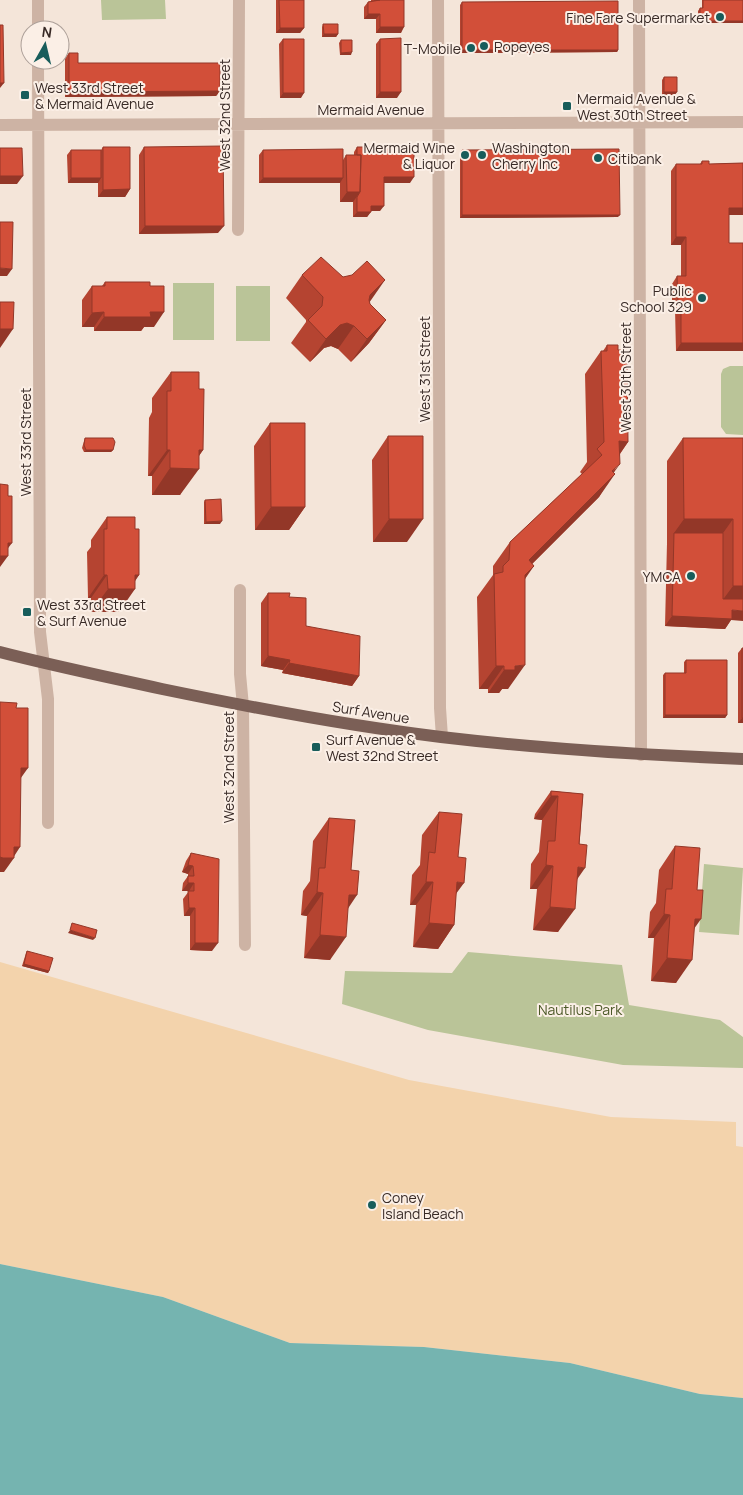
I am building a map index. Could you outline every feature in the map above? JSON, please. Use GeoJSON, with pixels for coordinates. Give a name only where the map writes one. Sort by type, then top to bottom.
{"type":"FeatureCollection","features":[{"type":"Feature","properties":{"kind":"main road","name":"Surf Avenue"},"geometry":{"type":"LineString","coordinates":[[0,652],[243,706],[374,728],[442,737],[641,755],[743,759]]}},
{"type":"Feature","properties":{"kind":"street"},"geometry":{"type":"LineString","coordinates":[[38,0],[38,20]]}},
{"type":"Feature","properties":{"kind":"street","name":"West 32nd Street"},"geometry":{"type":"LineString","coordinates":[[238,230],[239,0]]}},
{"type":"Feature","properties":{"kind":"street","name":"West 31st Street"},"geometry":{"type":"LineString","coordinates":[[438,0],[440,708],[442,737]]}},
{"type":"Feature","properties":{"kind":"street","name":"West 30th Street"},"geometry":{"type":"LineString","coordinates":[[639,0],[641,755]]}},
{"type":"Feature","properties":{"kind":"street","name":"West 33rd Street"},"geometry":{"type":"LineString","coordinates":[[38,70],[40,632],[48,699],[48,823]]}},
{"type":"Feature","properties":{"kind":"street","name":"Mermaid Avenue"},"geometry":{"type":"LineString","coordinates":[[0,125],[743,122]]}},
{"type":"Feature","properties":{"kind":"street","name":"West 32nd Street"},"geometry":{"type":"LineString","coordinates":[[240,590],[245,945]]}},
{"type":"Feature","properties":{"kind":"green space"},"geometry":{"type":"Polygon","coordinates":[[[101,0],[165,0],[166,19],[102,20],[101,0]]]}},
{"type":"Feature","properties":{"kind":"green space"},"geometry":{"type":"Polygon","coordinates":[[[173,283],[214,283],[214,340],[173,340],[173,283]]]}},
{"type":"Feature","properties":{"kind":"green space"},"geometry":{"type":"Polygon","coordinates":[[[236,286],[270,286],[270,341],[236,341],[236,286]]]}},
{"type":"Feature","properties":{"kind":"green space"},"geometry":{"type":"Polygon","coordinates":[[[730,366],[743,366],[743,435],[726,434],[721,427],[721,374],[723,369],[730,366]]]}},
{"type":"Feature","properties":{"kind":"green space"},"geometry":{"type":"Polygon","coordinates":[[[704,864],[743,868],[739,935],[699,932],[704,864]]]}},
{"type":"Feature","properties":{"kind":"green space","name":"Nautilus Park"},"geometry":{"type":"Polygon","coordinates":[[[468,952],[622,965],[629,1005],[720,1020],[743,1037],[743,1068],[623,1065],[428,1030],[342,1004],[345,971],[452,973],[468,952]]]}},
{"type":"Feature","properties":{"kind":"sand","name":"Coney Island Beach"},"geometry":{"type":"Polygon","coordinates":[[[0,962],[409,1080],[611,1117],[736,1122],[736,1146],[743,1147],[743,1398],[700,1394],[570,1363],[424,1347],[290,1343],[163,1297],[0,1264],[0,962]]]}},
{"type":"Feature","properties":{"kind":"water"},"geometry":{"type":"Polygon","coordinates":[[[0,1264],[163,1297],[290,1343],[424,1347],[570,1363],[700,1394],[743,1398],[743,1495],[0,1495],[0,1264]]]}},
{"type":"Feature","properties":{"kind":"building"},"geometry":{"type":"Polygon","coordinates":[[[279,0],[304,0],[304,28],[280,28],[279,0]]]}},
{"type":"Feature","properties":{"kind":"building"},"geometry":{"type":"Polygon","coordinates":[[[404,0],[404,27],[380,27],[380,14],[368,14],[368,2],[404,0]]]}},
{"type":"Feature","properties":{"kind":"building","name":"Fine Fare Supermarket"},"geometry":{"type":"Polygon","coordinates":[[[703,0],[743,0],[743,21],[700,21],[700,8],[703,8],[703,0]]]}},
{"type":"Feature","properties":{"kind":"building"},"geometry":{"type":"Polygon","coordinates":[[[618,1],[618,50],[462,50],[462,2],[618,1]]]}},
{"type":"Feature","properties":{"kind":"building"},"geometry":{"type":"Polygon","coordinates":[[[323,24],[338,24],[338,34],[324,34],[323,24]]]}},
{"type":"Feature","properties":{"kind":"building"},"geometry":{"type":"Polygon","coordinates":[[[0,25],[3,25],[4,83],[0,83],[0,25]]]}},
{"type":"Feature","properties":{"kind":"building"},"geometry":{"type":"Polygon","coordinates":[[[401,38],[401,92],[380,92],[380,39],[401,38]]]}},
{"type":"Feature","properties":{"kind":"building"},"geometry":{"type":"Polygon","coordinates":[[[283,39],[304,39],[304,93],[283,93],[283,39]]]}},
{"type":"Feature","properties":{"kind":"building"},"geometry":{"type":"Polygon","coordinates":[[[341,40],[352,40],[352,52],[341,53],[341,40]]]}},
{"type":"Feature","properties":{"kind":"building"},"geometry":{"type":"Polygon","coordinates":[[[70,53],[78,53],[78,63],[220,63],[220,91],[69,92],[70,53]]]}},
{"type":"Feature","properties":{"kind":"building"},"geometry":{"type":"Polygon","coordinates":[[[664,77],[677,77],[677,92],[664,92],[664,77]]]}},
{"type":"Feature","properties":{"kind":"building"},"geometry":{"type":"Polygon","coordinates":[[[223,146],[224,226],[145,226],[144,147],[223,146]]]}},
{"type":"Feature","properties":{"kind":"building"},"geometry":{"type":"Polygon","coordinates":[[[103,147],[130,147],[130,189],[103,190],[103,147]]]}},
{"type":"Feature","properties":{"kind":"building"},"geometry":{"type":"Polygon","coordinates":[[[357,147],[414,149],[414,177],[384,177],[384,206],[371,206],[371,212],[357,212],[357,197],[360,192],[361,155],[357,155],[357,147]]]}},
{"type":"Feature","properties":{"kind":"building"},"geometry":{"type":"Polygon","coordinates":[[[0,148],[22,148],[23,176],[0,176],[0,148]]]}},
{"type":"Feature","properties":{"kind":"building"},"geometry":{"type":"Polygon","coordinates":[[[343,149],[343,178],[263,178],[263,150],[343,149]]]}},
{"type":"Feature","properties":{"kind":"building"},"geometry":{"type":"Polygon","coordinates":[[[619,149],[620,215],[462,215],[462,150],[619,149]]]}},
{"type":"Feature","properties":{"kind":"building"},"geometry":{"type":"Polygon","coordinates":[[[71,150],[101,150],[101,178],[71,178],[71,150]]]}},
{"type":"Feature","properties":{"kind":"building"},"geometry":{"type":"Polygon","coordinates":[[[346,155],[361,155],[360,192],[347,192],[346,155]]]}},
{"type":"Feature","properties":{"kind":"building"},"geometry":{"type":"Polygon","coordinates":[[[702,161],[709,161],[709,164],[743,163],[743,208],[729,208],[729,243],[743,243],[743,343],[681,343],[681,301],[678,301],[677,276],[686,276],[686,237],[676,237],[676,164],[702,164],[702,161]]]}},
{"type":"Feature","properties":{"kind":"building"},"geometry":{"type":"Polygon","coordinates":[[[0,222],[13,222],[12,269],[0,268],[0,222]]]}},
{"type":"Feature","properties":{"kind":"building"},"geometry":{"type":"Polygon","coordinates":[[[321,257],[343,277],[352,275],[367,261],[385,280],[370,295],[369,300],[370,304],[386,320],[367,339],[354,326],[347,323],[340,325],[326,339],[308,320],[322,306],[323,297],[302,275],[321,257]]]}},
{"type":"Feature","properties":{"kind":"building"},"geometry":{"type":"Polygon","coordinates":[[[105,282],[150,282],[150,286],[164,286],[164,312],[150,312],[151,317],[104,317],[104,312],[92,313],[92,286],[105,286],[105,282]]]}},
{"type":"Feature","properties":{"kind":"building"},"geometry":{"type":"Polygon","coordinates":[[[0,302],[14,302],[13,329],[0,329],[0,302]]]}},
{"type":"Feature","properties":{"kind":"building"},"geometry":{"type":"Polygon","coordinates":[[[607,345],[618,345],[618,350],[627,350],[628,442],[619,441],[620,464],[612,471],[615,474],[529,560],[534,566],[525,575],[525,665],[515,666],[515,670],[504,670],[504,666],[496,666],[494,574],[503,572],[503,566],[509,560],[510,542],[602,455],[597,449],[604,442],[601,351],[607,351],[607,345]]]}},
{"type":"Feature","properties":{"kind":"building"},"geometry":{"type":"Polygon","coordinates":[[[171,372],[199,372],[199,389],[204,389],[203,450],[199,450],[199,469],[170,468],[170,450],[167,450],[167,391],[171,391],[171,372]]]}},
{"type":"Feature","properties":{"kind":"building"},"geometry":{"type":"Polygon","coordinates":[[[270,423],[305,423],[305,507],[271,507],[270,423]]]}},
{"type":"Feature","properties":{"kind":"building"},"geometry":{"type":"Polygon","coordinates":[[[388,436],[423,436],[423,519],[389,519],[388,436]]]}},
{"type":"Feature","properties":{"kind":"building"},"geometry":{"type":"Polygon","coordinates":[[[85,438],[113,438],[115,442],[113,450],[86,450],[84,445],[85,438]]]}},
{"type":"Feature","properties":{"kind":"building"},"geometry":{"type":"Polygon","coordinates":[[[683,438],[743,438],[743,586],[733,586],[733,519],[684,519],[683,438]]]}},
{"type":"Feature","properties":{"kind":"building"},"geometry":{"type":"Polygon","coordinates":[[[0,484],[8,485],[8,496],[12,496],[12,543],[8,543],[8,556],[0,556],[0,484]]]}},
{"type":"Feature","properties":{"kind":"building"},"geometry":{"type":"Polygon","coordinates":[[[221,499],[222,521],[206,522],[205,500],[221,499]]]}},
{"type":"Feature","properties":{"kind":"building"},"geometry":{"type":"Polygon","coordinates":[[[107,517],[135,517],[135,529],[139,529],[139,575],[135,575],[135,589],[108,589],[107,575],[104,575],[104,529],[107,529],[107,517]]]}},
{"type":"Feature","properties":{"kind":"building","name":"YMCA"},"geometry":{"type":"Polygon","coordinates":[[[674,533],[723,533],[723,599],[743,599],[743,611],[732,610],[732,619],[672,616],[674,533]]]}},
{"type":"Feature","properties":{"kind":"building"},"geometry":{"type":"Polygon","coordinates":[[[268,593],[290,593],[289,597],[306,598],[306,626],[360,636],[359,676],[289,663],[290,660],[268,656],[268,593]]]}},
{"type":"Feature","properties":{"kind":"building"},"geometry":{"type":"Polygon","coordinates":[[[743,648],[743,718],[742,718],[743,648]]]}},
{"type":"Feature","properties":{"kind":"building"},"geometry":{"type":"Polygon","coordinates":[[[686,660],[727,660],[727,715],[665,715],[665,673],[686,673],[686,660]]]}},
{"type":"Feature","properties":{"kind":"building"},"geometry":{"type":"Polygon","coordinates":[[[0,702],[17,703],[16,708],[28,708],[28,768],[21,768],[20,847],[14,847],[14,858],[0,857],[0,702]]]}},
{"type":"Feature","properties":{"kind":"building"},"geometry":{"type":"Polygon","coordinates":[[[551,791],[583,794],[579,844],[587,845],[585,868],[578,867],[575,909],[550,907],[553,866],[546,865],[548,841],[555,841],[558,796],[551,796],[551,791]]]}},
{"type":"Feature","properties":{"kind":"building"},"geometry":{"type":"Polygon","coordinates":[[[439,812],[462,814],[458,857],[466,858],[464,883],[457,882],[454,925],[429,923],[433,882],[426,882],[429,852],[435,853],[439,812]]]}},
{"type":"Feature","properties":{"kind":"building"},"geometry":{"type":"Polygon","coordinates":[[[329,818],[355,820],[351,870],[359,871],[357,895],[349,895],[346,937],[320,935],[323,893],[317,892],[319,868],[325,868],[329,818]]]}},
{"type":"Feature","properties":{"kind":"building"},"geometry":{"type":"Polygon","coordinates":[[[675,846],[700,848],[697,890],[703,890],[701,919],[695,919],[692,960],[667,958],[670,915],[664,914],[666,889],[672,889],[675,846]]]}},
{"type":"Feature","properties":{"kind":"building"},"geometry":{"type":"Polygon","coordinates":[[[191,853],[219,859],[218,943],[195,943],[195,908],[189,908],[188,891],[194,891],[194,883],[188,883],[188,876],[194,876],[193,866],[188,865],[191,853]]]}},
{"type":"Feature","properties":{"kind":"building"},"geometry":{"type":"Polygon","coordinates":[[[72,923],[97,930],[95,938],[70,930],[72,923]]]}},
{"type":"Feature","properties":{"kind":"building"},"geometry":{"type":"Polygon","coordinates":[[[27,951],[53,958],[49,971],[24,964],[27,951]]]}},
{"type":"Feature","properties":{"kind":"place","name":"Fine Fare Supermarket"},"geometry":{"type":"Point","coordinates":[720,17]}},
{"type":"Feature","properties":{"kind":"place","name":"Popeyes"},"geometry":{"type":"Point","coordinates":[484,46]}},
{"type":"Feature","properties":{"kind":"place","name":"T-Mobile"},"geometry":{"type":"Point","coordinates":[471,48]}},
{"type":"Feature","properties":{"kind":"place","name":"West 33rd Street & Mermaid Avenue"},"geometry":{"type":"Point","coordinates":[25,95]}},
{"type":"Feature","properties":{"kind":"place","name":"Mermaid Avenue & West 30th Street"},"geometry":{"type":"Point","coordinates":[567,106]}},
{"type":"Feature","properties":{"kind":"place","name":"Mermaid Wine & Liquor"},"geometry":{"type":"Point","coordinates":[465,155]}},
{"type":"Feature","properties":{"kind":"place","name":"Washington Cherry Inc"},"geometry":{"type":"Point","coordinates":[482,155]}},
{"type":"Feature","properties":{"kind":"place","name":"Citibank"},"geometry":{"type":"Point","coordinates":[598,158]}},
{"type":"Feature","properties":{"kind":"place","name":"Public School 329"},"geometry":{"type":"Point","coordinates":[702,298]}},
{"type":"Feature","properties":{"kind":"place","name":"YMCA"},"geometry":{"type":"Point","coordinates":[691,576]}},
{"type":"Feature","properties":{"kind":"place","name":"West 33rd Street & Surf Avenue"},"geometry":{"type":"Point","coordinates":[27,612]}},
{"type":"Feature","properties":{"kind":"place","name":"Surf Avenue & West 32nd Street"},"geometry":{"type":"Point","coordinates":[316,747]}},
{"type":"Feature","properties":{"kind":"place","name":"Coney Island Beach"},"geometry":{"type":"Point","coordinates":[372,1205]}}]}
